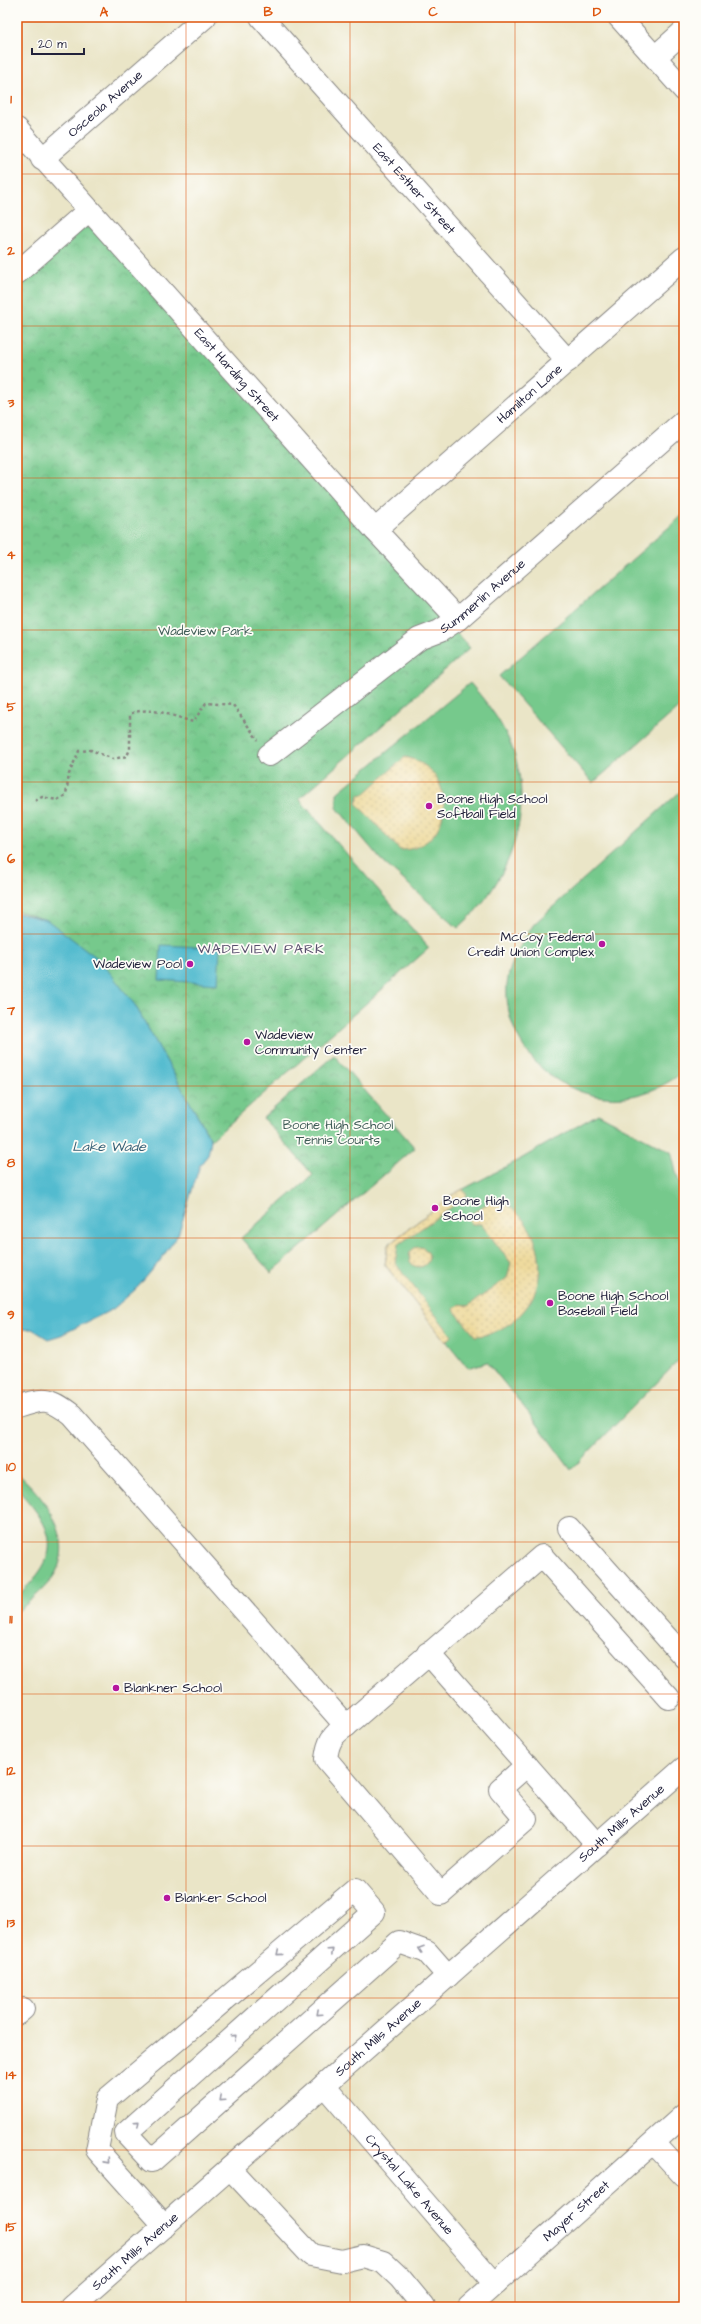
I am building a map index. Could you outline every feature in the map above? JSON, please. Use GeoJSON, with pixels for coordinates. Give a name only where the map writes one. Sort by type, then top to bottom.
{"type":"FeatureCollection","features":[{"type":"Feature","properties":{"kind":"street","name":"Osceola Avenue"},"geometry":{"type":"LineString","coordinates":[[42,159],[205,17]]}},
{"type":"Feature","properties":{"kind":"street","name":"East Esther Street"},"geometry":{"type":"LineString","coordinates":[[261,17],[568,361]]}},
{"type":"Feature","properties":{"kind":"street"},"geometry":{"type":"LineString","coordinates":[[619,17],[684,90]]}},
{"type":"Feature","properties":{"kind":"street"},"geometry":{"type":"LineString","coordinates":[[655,57],[684,31]]}},
{"type":"Feature","properties":{"kind":"street","name":"East Harding Street"},"geometry":{"type":"LineString","coordinates":[[17,129],[42,159],[458,619]]}},
{"type":"Feature","properties":{"kind":"street"},"geometry":{"type":"LineString","coordinates":[[17,273],[89,210]]}},
{"type":"Feature","properties":{"kind":"street","name":"Hamilton Lane"},"geometry":{"type":"LineString","coordinates":[[376,530],[684,258]]}},
{"type":"Feature","properties":{"kind":"street","name":"Summerlin Avenue"},"geometry":{"type":"LineString","coordinates":[[269,755],[418,639],[440,631],[458,619],[684,421]]}},
{"type":"Feature","properties":{"kind":"street"},"geometry":{"type":"LineString","coordinates":[[17,1407],[39,1399],[58,1404],[72,1415],[346,1726]]}},
{"type":"Feature","properties":{"kind":"street"},"geometry":{"type":"LineString","coordinates":[[569,1528],[684,1657]]}},
{"type":"Feature","properties":{"kind":"street"},"geometry":{"type":"LineString","coordinates":[[527,1765],[500,1789],[526,1819],[441,1894],[326,1759],[330,1738],[346,1726],[428,1653],[542,1556],[669,1698]]}},
{"type":"Feature","properties":{"kind":"street"},"geometry":{"type":"LineString","coordinates":[[428,1653],[596,1845]]}},
{"type":"Feature","properties":{"kind":"street","name":"South Mills Avenue"},"geometry":{"type":"LineString","coordinates":[[72,2307],[684,1768]]}},
{"type":"Feature","properties":{"kind":"street"},"geometry":{"type":"LineString","coordinates":[[165,2226],[97,2150],[107,2099],[354,1890],[374,1912],[126,2133],[152,2161],[399,1942],[427,1952],[448,1976]]}},
{"type":"Feature","properties":{"kind":"street","name":"Crystal Lake Avenue"},"geometry":{"type":"LineString","coordinates":[[324,2085],[495,2284]]}},
{"type":"Feature","properties":{"kind":"street","name":"Mayer Street"},"geometry":{"type":"LineString","coordinates":[[469,2307],[684,2115]]}},
{"type":"Feature","properties":{"kind":"street"},"geometry":{"type":"LineString","coordinates":[[654,2142],[684,2176]]}},
{"type":"Feature","properties":{"kind":"street"},"geometry":{"type":"LineString","coordinates":[[230,2168],[311,2255],[342,2261],[363,2256],[383,2262],[424,2307]]}},
{"type":"Feature","properties":{"kind":"path"},"geometry":{"type":"LineString","coordinates":[[34,801],[42,797],[57,800],[66,795],[69,774],[79,751],[91,750],[113,759],[127,756],[130,749],[130,714],[139,710],[157,712],[193,722],[206,703],[233,704],[269,755]]}},
{"type":"Feature","properties":{"kind":"green space","name":"Wadeview Park"},"geometry":{"type":"Polygon","coordinates":[[[83,226],[98,230],[470,648],[299,799],[429,948],[211,1140],[135,1005],[47,920],[17,911],[17,280],[83,226]]]}},
{"type":"Feature","properties":{"kind":"green space"},"geometry":{"type":"Polygon","coordinates":[[[684,514],[684,703],[593,783],[499,676],[684,514]]]}},
{"type":"Feature","properties":{"kind":"green space","name":"Boone High School Softball Field"},"geometry":{"type":"Polygon","coordinates":[[[470,683],[504,730],[515,756],[520,783],[520,810],[516,837],[507,862],[494,887],[478,909],[458,928],[382,861],[337,808],[337,793],[470,683]]]}},
{"type":"Feature","properties":{"kind":"green space","name":"McCoy Federal Credit Union Complex"},"geometry":{"type":"Polygon","coordinates":[[[684,788],[684,1071],[671,1081],[648,1092],[632,1096],[601,1096],[579,1091],[558,1081],[540,1067],[526,1050],[515,1030],[508,1008],[507,985],[510,969],[521,945],[534,924],[684,788]]]}},
{"type":"Feature","properties":{"kind":"green space","name":"Boone High School Tennis Courts"},"geometry":{"type":"Polygon","coordinates":[[[334,1055],[415,1148],[271,1273],[241,1238],[313,1175],[263,1118],[334,1055]]]}},
{"type":"Feature","properties":{"kind":"green space","name":"Boone High School Baseball Field"},"geometry":{"type":"Polygon","coordinates":[[[598,1114],[671,1152],[684,1202],[684,1355],[571,1470],[532,1417],[487,1362],[468,1368],[385,1265],[388,1245],[452,1195],[519,1160],[598,1114]]]}},
{"type":"Feature","properties":{"kind":"green space"},"geometry":{"type":"Polygon","coordinates":[[[17,1473],[28,1483],[48,1508],[60,1536],[62,1551],[59,1566],[51,1580],[39,1593],[17,1612],[17,1596],[32,1581],[42,1567],[48,1555],[49,1542],[47,1530],[40,1518],[17,1489],[17,1473]]]}},
{"type":"Feature","properties":{"kind":"sand"},"geometry":{"type":"Polygon","coordinates":[[[405,757],[423,764],[435,777],[442,792],[444,808],[440,824],[431,837],[418,846],[400,850],[356,803],[359,795],[364,794],[405,757]]]}},
{"type":"Feature","properties":{"kind":"sand"},"geometry":{"type":"Polygon","coordinates":[[[463,1189],[467,1196],[398,1245],[395,1263],[452,1336],[446,1342],[385,1265],[388,1245],[452,1195],[463,1189]]]}},
{"type":"Feature","properties":{"kind":"sand"},"geometry":{"type":"Polygon","coordinates":[[[495,1198],[512,1209],[525,1223],[534,1239],[539,1257],[539,1276],[534,1294],[524,1310],[509,1324],[501,1329],[493,1333],[475,1336],[453,1309],[462,1304],[468,1306],[507,1278],[511,1263],[481,1224],[472,1224],[467,1217],[495,1198]]]}},
{"type":"Feature","properties":{"kind":"sand"},"geometry":{"type":"Polygon","coordinates":[[[419,1247],[426,1250],[429,1257],[426,1264],[419,1267],[412,1264],[409,1257],[412,1250],[419,1247]]]}},
{"type":"Feature","properties":{"kind":"water","name":"Lake Wade"},"geometry":{"type":"Polygon","coordinates":[[[17,913],[47,920],[100,960],[135,1005],[211,1140],[208,1155],[200,1165],[178,1235],[159,1262],[137,1288],[113,1309],[61,1335],[48,1339],[32,1329],[17,1330],[17,913]]]}},
{"type":"Feature","properties":{"kind":"water","name":"Wadeview Pool"},"geometry":{"type":"Polygon","coordinates":[[[161,945],[220,948],[218,984],[159,980],[161,945]]]}},
{"type":"Feature","properties":{"kind":"place","name":"Boone High School Softball Field"},"geometry":{"type":"Point","coordinates":[429,806]}},
{"type":"Feature","properties":{"kind":"place","name":"McCoy Federal Credit Union Complex"},"geometry":{"type":"Point","coordinates":[602,944]}},
{"type":"Feature","properties":{"kind":"place","name":"Wadeview Pool"},"geometry":{"type":"Point","coordinates":[190,964]}},
{"type":"Feature","properties":{"kind":"place","name":"Wadeview Community Center"},"geometry":{"type":"Point","coordinates":[247,1042]}},
{"type":"Feature","properties":{"kind":"place","name":"Boone High School"},"geometry":{"type":"Point","coordinates":[435,1208]}},
{"type":"Feature","properties":{"kind":"place","name":"Boone High School Baseball Field"},"geometry":{"type":"Point","coordinates":[550,1303]}},
{"type":"Feature","properties":{"kind":"place","name":"Blankner School"},"geometry":{"type":"Point","coordinates":[116,1688]}},
{"type":"Feature","properties":{"kind":"place","name":"Blanker School"},"geometry":{"type":"Point","coordinates":[167,1898]}},
{"type":"Feature","properties":{"kind":"district","name":"WADEVIEW PARK"},"geometry":{"type":"Point","coordinates":[261,949]}}]}
